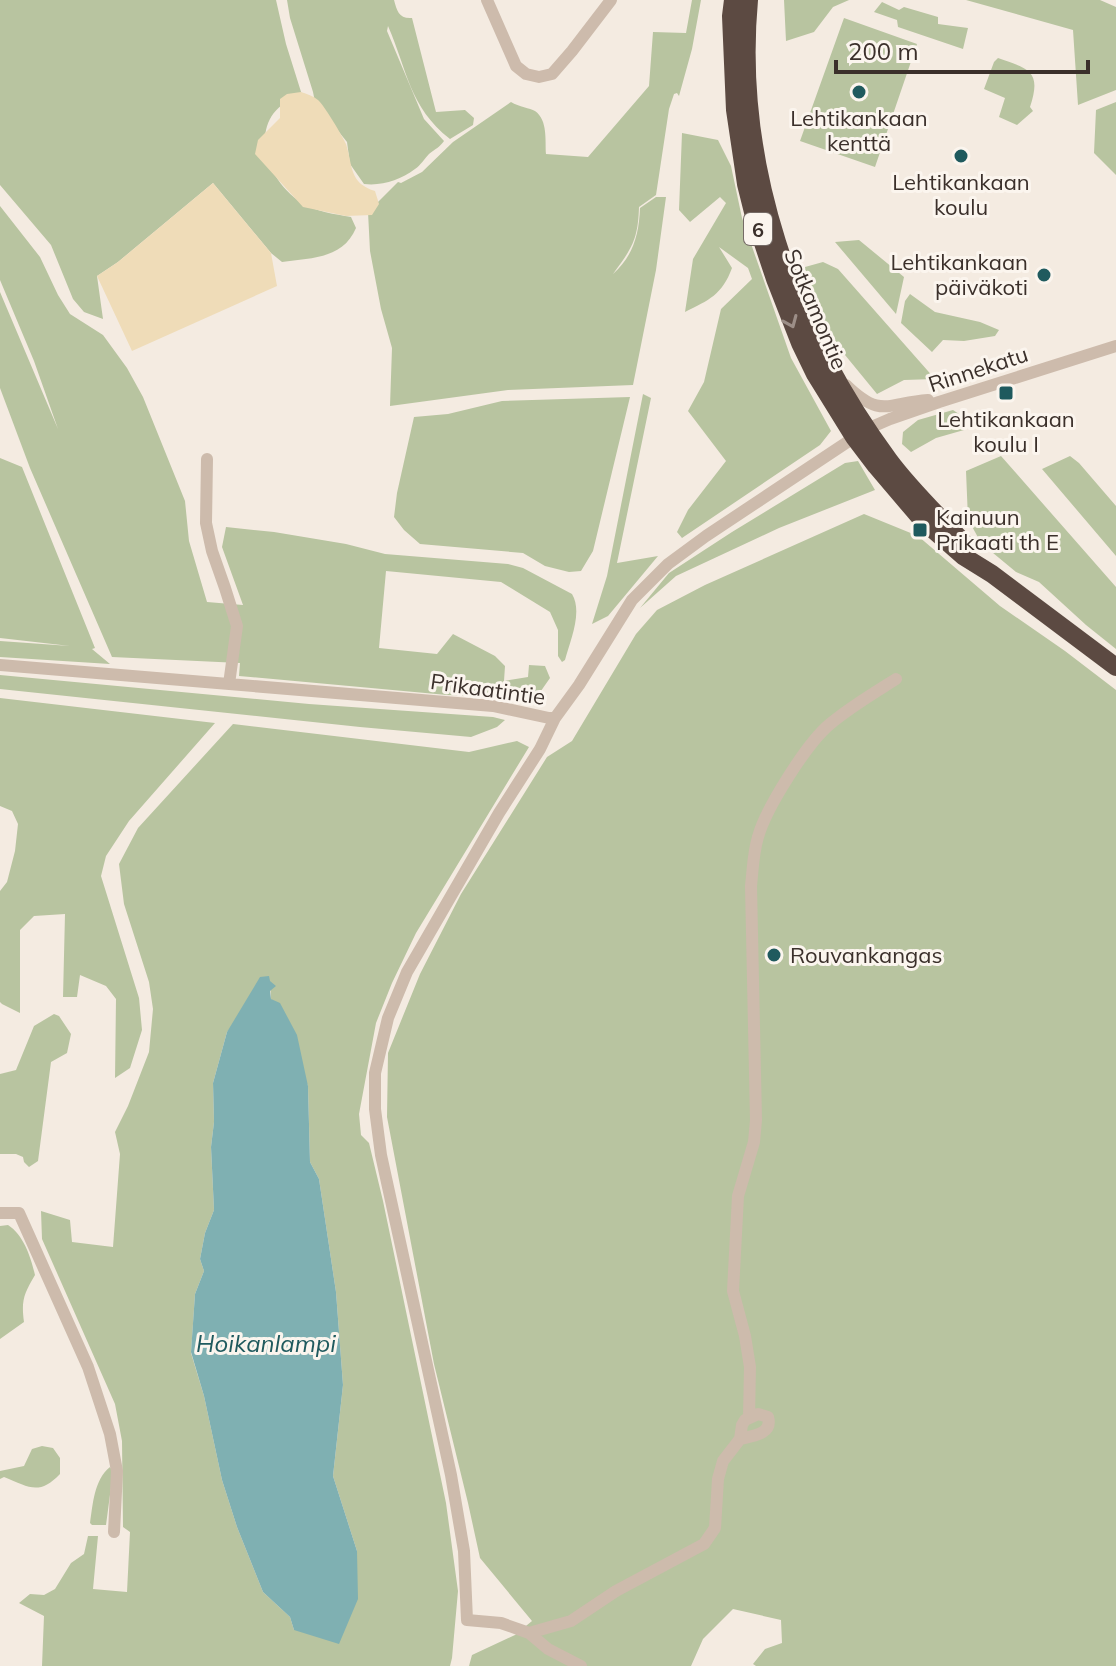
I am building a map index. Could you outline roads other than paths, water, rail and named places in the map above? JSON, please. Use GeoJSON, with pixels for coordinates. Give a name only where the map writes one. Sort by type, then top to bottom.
{"type":"FeatureCollection","features":[{"type":"Feature","properties":{"kind":"highway","name":"Sotkamontie"},"geometry":{"type":"LineString","coordinates":[[733,0],[735,110],[740,152],[754,216],[775,279],[815,374],[861,433]]}},
{"type":"Feature","properties":{"kind":"highway","name":"Sotkamontie"},"geometry":{"type":"LineString","coordinates":[[749,0],[748,110],[760,183],[788,272],[876,466],[922,520],[963,556],[992,574],[1116,667]]}},
{"type":"Feature","properties":{"kind":"street"},"geometry":{"type":"LineString","coordinates":[[487,0],[516,66],[526,74],[539,77],[552,74],[611,0]]}},
{"type":"Feature","properties":{"kind":"street","name":"Rinnekatu"},"geometry":{"type":"LineString","coordinates":[[861,433],[939,402],[1116,346]]}},
{"type":"Feature","properties":{"kind":"street"},"geometry":{"type":"LineString","coordinates":[[833,373],[854,393],[874,406],[885,408],[915,401],[939,402]]}},
{"type":"Feature","properties":{"kind":"street","name":"Prikaatintie"},"geometry":{"type":"LineString","coordinates":[[0,665],[491,705],[555,718],[632,600],[668,564],[861,433]]}},
{"type":"Feature","properties":{"kind":"street"},"geometry":{"type":"LineString","coordinates":[[207,459],[206,523],[237,626],[229,684]]}},
{"type":"Feature","properties":{"kind":"street"},"geometry":{"type":"LineString","coordinates":[[749,1417],[750,1367],[733,1291],[738,1196],[754,1142],[756,1120],[751,886],[758,837],[764,820],[814,739],[831,723],[896,679]]}},
{"type":"Feature","properties":{"kind":"street"},"geometry":{"type":"LineString","coordinates":[[555,718],[540,749],[499,813],[407,972],[388,1018],[375,1073],[375,1109],[381,1155],[448,1461],[464,1551],[467,1620],[501,1623],[529,1633],[548,1649],[581,1666]]}},
{"type":"Feature","properties":{"kind":"street"},"geometry":{"type":"LineString","coordinates":[[0,1213],[19,1213],[88,1367],[115,1450],[114,1532]]}},
{"type":"Feature","properties":{"kind":"street"},"geometry":{"type":"LineString","coordinates":[[529,1633],[571,1621],[616,1591],[704,1544],[715,1528],[718,1479],[723,1461],[740,1439],[742,1425],[749,1417],[758,1414],[768,1417],[768,1428],[757,1435],[740,1439]]}},
{"type":"Feature","properties":{"kind":"water","name":"Hoikanlampi"},"geometry":{"type":"Polygon","coordinates":[[[269,976],[276,986],[270,991],[271,999],[280,1003],[297,1035],[308,1086],[310,1162],[319,1179],[336,1292],[343,1385],[333,1476],[357,1551],[358,1599],[339,1644],[294,1630],[290,1617],[263,1592],[222,1480],[191,1352],[195,1294],[204,1271],[200,1259],[214,1210],[211,1147],[213,1083],[227,1032],[260,977],[269,976]]]}},
{"type":"Feature","properties":{"kind":"place","name":"Lehtikankaan kenttä"},"geometry":{"type":"Point","coordinates":[859,92]}},
{"type":"Feature","properties":{"kind":"place","name":"Lehtikankaan koulu"},"geometry":{"type":"Point","coordinates":[961,156]}},
{"type":"Feature","properties":{"kind":"place","name":"Lehtikankaan päiväkoti"},"geometry":{"type":"Point","coordinates":[1044,275]}},
{"type":"Feature","properties":{"kind":"place","name":"Lehtikankaan koulu I"},"geometry":{"type":"Point","coordinates":[1006,393]}},
{"type":"Feature","properties":{"kind":"place","name":"Kainuun Prikaati th E"},"geometry":{"type":"Point","coordinates":[920,530]}},
{"type":"Feature","properties":{"kind":"place","name":"Rouvankangas"},"geometry":{"type":"Point","coordinates":[774,955]}}]}
